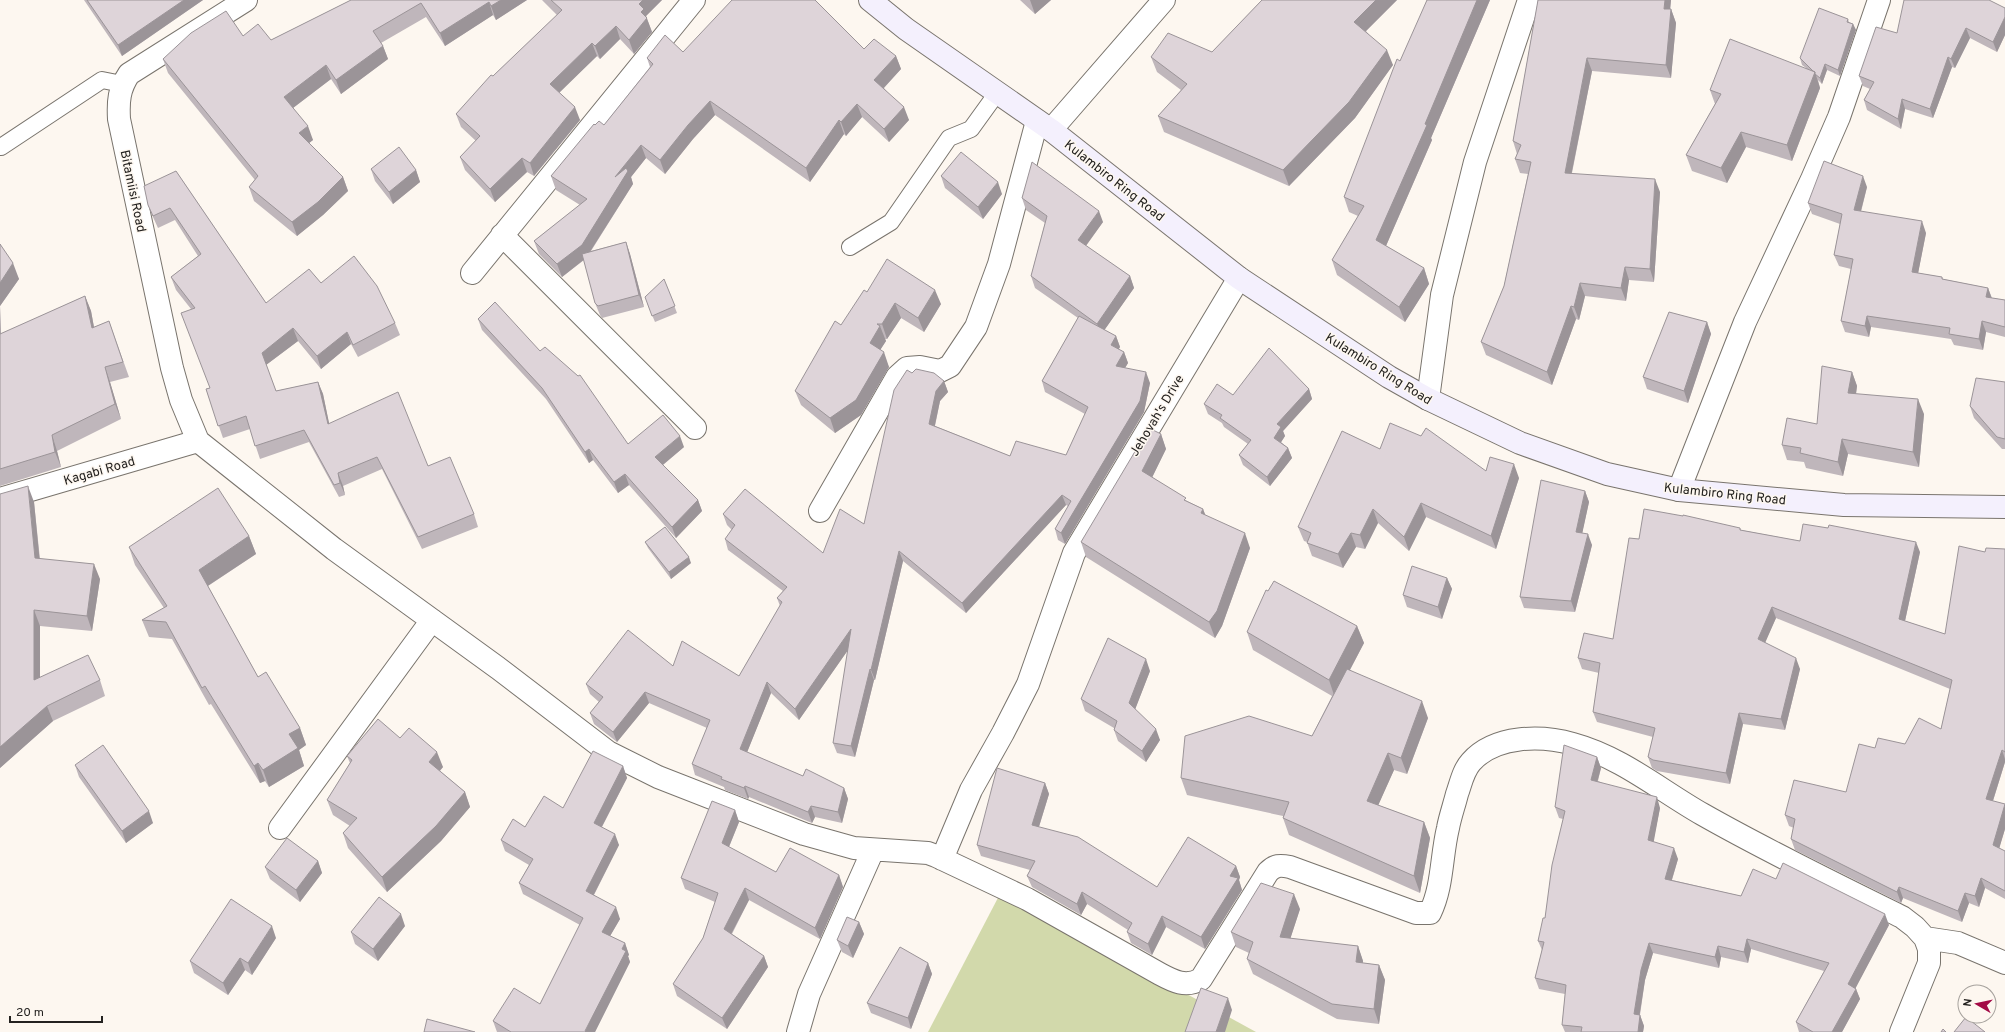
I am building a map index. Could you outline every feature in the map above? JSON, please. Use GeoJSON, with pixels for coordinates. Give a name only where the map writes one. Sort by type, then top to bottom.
{"type":"FeatureCollection","features":[{"type":"Feature","properties":{"kind":"street"},"geometry":{"type":"LineString","coordinates":[[122,84],[129,74],[246,0]]}},
{"type":"Feature","properties":{"kind":"street"},"geometry":{"type":"LineString","coordinates":[[472,273],[694,0]]}},
{"type":"Feature","properties":{"kind":"street","name":"Kulambiro Ring Road"},"geometry":{"type":"LineString","coordinates":[[870,0],[906,30],[1044,125],[1239,278],[1389,377],[1428,399],[1520,443],[1607,474],[1679,490],[1844,505],[2005,507]]}},
{"type":"Feature","properties":{"kind":"street"},"geometry":{"type":"LineString","coordinates":[[820,511],[897,377],[907,368],[920,367],[940,371],[950,366],[976,327],[999,264],[1044,125],[1164,0]]}},
{"type":"Feature","properties":{"kind":"street"},"geometry":{"type":"LineString","coordinates":[[1428,399],[1442,295],[1475,162],[1529,0]]}},
{"type":"Feature","properties":{"kind":"street"},"geometry":{"type":"LineString","coordinates":[[1679,490],[1745,322],[1812,179],[1839,117],[1879,0]]}},
{"type":"Feature","properties":{"kind":"street","name":"Bitamiisi Road"},"geometry":{"type":"LineString","coordinates":[[122,84],[118,96],[119,119],[132,181],[172,368],[181,400],[198,441]]}},
{"type":"Feature","properties":{"kind":"street"},"geometry":{"type":"LineString","coordinates":[[502,235],[695,428]]}},
{"type":"Feature","properties":{"kind":"street","name":"Jehovah's Drive"},"geometry":{"type":"LineString","coordinates":[[942,859],[971,790],[1028,684],[1074,553],[1239,278]]}},
{"type":"Feature","properties":{"kind":"street"},"geometry":{"type":"LineString","coordinates":[[198,441],[334,549],[432,620],[608,752],[658,777],[804,834],[854,848],[928,853],[1028,899],[1175,981],[1193,984],[1200,979],[1272,867],[1280,865],[1290,867],[1416,913],[1430,913],[1437,899],[1448,829],[1463,775],[1469,764],[1480,753],[1502,742],[1536,739],[1559,740],[1601,754],[1656,784],[1698,812],[1735,833],[1902,917],[1915,927],[1925,938],[1929,949],[1929,963],[1901,1032]]}},
{"type":"Feature","properties":{"kind":"street","name":"Kagabi Road"},"geometry":{"type":"LineString","coordinates":[[0,499],[198,441]]}},
{"type":"Feature","properties":{"kind":"street"},"geometry":{"type":"LineString","coordinates":[[280,828],[432,620]]}},
{"type":"Feature","properties":{"kind":"street"},"geometry":{"type":"LineString","coordinates":[[798,1032],[809,994],[873,850]]}},
{"type":"Feature","properties":{"kind":"street"},"geometry":{"type":"LineString","coordinates":[[1925,938],[1958,943],[2005,963]]}},
{"type":"Feature","properties":{"kind":"lane"},"geometry":{"type":"LineString","coordinates":[[1,147],[102,80],[122,84]]}},
{"type":"Feature","properties":{"kind":"lane"},"geometry":{"type":"LineString","coordinates":[[850,247],[891,222],[949,138],[971,129],[997,93]]}},
{"type":"Feature","properties":{"kind":"green space"},"geometry":{"type":"Polygon","coordinates":[[[1001,892],[1256,1032],[928,1032],[1001,892]]]}},
{"type":"Feature","properties":{"kind":"building"},"geometry":{"type":"Polygon","coordinates":[[[87,0],[184,0],[118,45],[87,0]]]}},
{"type":"Feature","properties":{"kind":"building"},"geometry":{"type":"Polygon","coordinates":[[[351,0],[501,0],[491,6],[489,2],[440,33],[421,3],[373,31],[383,46],[336,80],[326,65],[284,97],[308,126],[299,133],[343,177],[318,202],[292,222],[249,187],[258,176],[163,59],[191,33],[226,11],[243,36],[258,24],[271,40],[351,0]]]}},
{"type":"Feature","properties":{"kind":"building"},"geometry":{"type":"Polygon","coordinates":[[[551,0],[643,0],[639,4],[644,9],[641,12],[647,18],[629,40],[616,26],[595,46],[592,43],[550,84],[575,107],[530,163],[522,158],[490,189],[460,157],[480,136],[456,114],[491,75],[493,76],[562,10],[551,0]]]}},
{"type":"Feature","properties":{"kind":"building"},"geometry":{"type":"Polygon","coordinates":[[[732,0],[815,0],[864,49],[874,39],[896,56],[874,80],[904,107],[884,129],[857,104],[841,122],[839,120],[806,168],[710,101],[688,125],[660,160],[641,145],[615,177],[626,168],[628,171],[582,245],[557,264],[534,241],[587,199],[551,176],[594,124],[595,125],[599,121],[604,125],[653,64],[647,58],[665,35],[683,52],[732,0]]]}},
{"type":"Feature","properties":{"kind":"building"},"geometry":{"type":"Polygon","coordinates":[[[1262,0],[1376,0],[1354,22],[1387,50],[1349,102],[1283,170],[1158,116],[1187,84],[1151,57],[1168,33],[1212,52],[1262,0]]]}},
{"type":"Feature","properties":{"kind":"building"},"geometry":{"type":"Polygon","coordinates":[[[1427,0],[1477,0],[1425,124],[1427,125],[1376,240],[1424,268],[1399,307],[1332,260],[1364,206],[1344,197],[1397,59],[1400,61],[1427,0]]]}},
{"type":"Feature","properties":{"kind":"building"},"geometry":{"type":"Polygon","coordinates":[[[1538,0],[1665,0],[1664,9],[1671,9],[1666,65],[1587,58],[1565,173],[1655,179],[1650,269],[1625,267],[1621,288],[1580,283],[1574,307],[1571,306],[1547,372],[1481,342],[1504,286],[1531,162],[1515,159],[1521,145],[1513,141],[1538,0]]]}},
{"type":"Feature","properties":{"kind":"building"},"geometry":{"type":"Polygon","coordinates":[[[1904,0],[1989,0],[2005,8],[2005,17],[1993,42],[1966,28],[1951,59],[1948,57],[1930,109],[1902,99],[1898,119],[1864,100],[1874,82],[1859,76],[1876,27],[1897,33],[1904,0]]]}},
{"type":"Feature","properties":{"kind":"building"},"geometry":{"type":"Polygon","coordinates":[[[1819,8],[1848,19],[1847,22],[1853,24],[1838,70],[1825,64],[1820,78],[1800,58],[1819,8]]]}},
{"type":"Feature","properties":{"kind":"building"},"geometry":{"type":"Polygon","coordinates":[[[1730,39],[1815,72],[1787,145],[1741,132],[1721,168],[1686,155],[1721,94],[1710,90],[1730,39]]]}},
{"type":"Feature","properties":{"kind":"building"},"geometry":{"type":"Polygon","coordinates":[[[399,147],[416,170],[389,192],[371,169],[399,147]]]}},
{"type":"Feature","properties":{"kind":"building"},"geometry":{"type":"Polygon","coordinates":[[[961,152],[998,182],[978,207],[941,176],[961,152]]]}},
{"type":"Feature","properties":{"kind":"building"},"geometry":{"type":"Polygon","coordinates":[[[1824,161],[1863,176],[1854,210],[1922,221],[1912,272],[1942,277],[1942,279],[1988,288],[1986,297],[2005,300],[2005,327],[1982,321],[1979,339],[1949,334],[1950,328],[1867,316],[1865,326],[1841,321],[1853,259],[1834,255],[1842,214],[1808,203],[1824,161]]]}},
{"type":"Feature","properties":{"kind":"building"},"geometry":{"type":"Polygon","coordinates":[[[1032,162],[1099,211],[1078,240],[1130,276],[1097,324],[1031,276],[1047,216],[1022,198],[1032,162]]]}},
{"type":"Feature","properties":{"kind":"building"},"geometry":{"type":"Polygon","coordinates":[[[176,171],[266,303],[309,269],[321,283],[354,256],[377,286],[395,323],[353,345],[347,332],[317,356],[293,328],[262,353],[276,391],[318,382],[328,424],[398,392],[428,466],[450,457],[474,514],[418,537],[377,457],[338,473],[340,483],[334,485],[304,430],[255,446],[246,416],[218,426],[206,389],[210,388],[181,313],[195,308],[171,277],[201,254],[170,208],[153,216],[148,205],[144,186],[176,171]]]}},
{"type":"Feature","properties":{"kind":"building"},"geometry":{"type":"Polygon","coordinates":[[[626,242],[639,295],[598,306],[595,303],[582,254],[626,242]]]}},
{"type":"Feature","properties":{"kind":"building"},"geometry":{"type":"Polygon","coordinates":[[[0,244],[13,263],[0,283],[0,244]]]}},
{"type":"Feature","properties":{"kind":"building"},"geometry":{"type":"Polygon","coordinates":[[[887,259],[935,290],[918,318],[895,303],[882,324],[877,324],[880,326],[870,343],[884,352],[856,400],[830,418],[795,391],[835,321],[841,325],[864,290],[867,292],[887,259]]]}},
{"type":"Feature","properties":{"kind":"building"},"geometry":{"type":"Polygon","coordinates":[[[664,279],[675,306],[652,316],[645,297],[664,279]]]}},
{"type":"Feature","properties":{"kind":"building"},"geometry":{"type":"Polygon","coordinates":[[[85,296],[92,328],[109,321],[123,362],[105,367],[115,404],[52,435],[55,452],[0,469],[0,334],[85,296]]]}},
{"type":"Feature","properties":{"kind":"building"},"geometry":{"type":"Polygon","coordinates":[[[495,302],[540,351],[545,347],[578,376],[580,375],[628,444],[663,415],[680,436],[655,457],[698,500],[672,527],[625,474],[614,482],[589,449],[585,452],[542,388],[478,319],[495,302]]]}},
{"type":"Feature","properties":{"kind":"building"},"geometry":{"type":"Polygon","coordinates":[[[1669,312],[1707,322],[1684,391],[1643,377],[1669,312]]]}},
{"type":"Feature","properties":{"kind":"building"},"geometry":{"type":"Polygon","coordinates":[[[1079,316],[1116,336],[1111,345],[1124,352],[1116,366],[1146,372],[1140,401],[1061,533],[1055,529],[1071,501],[1062,495],[962,603],[899,551],[871,670],[870,669],[851,746],[833,743],[851,629],[795,709],[767,682],[740,749],[803,776],[806,769],[844,788],[838,812],[811,806],[808,812],[745,786],[744,788],[721,779],[722,777],[692,764],[710,720],[645,692],[613,732],[590,713],[603,697],[586,684],[628,630],[673,666],[682,641],[739,676],[782,602],[777,598],[787,587],[725,539],[735,525],[723,514],[745,489],[823,553],[840,509],[864,524],[894,390],[907,370],[912,373],[916,369],[934,373],[944,381],[936,391],[929,424],[1010,456],[1016,441],[1066,455],[1088,407],[1042,381],[1079,316]]]}},
{"type":"Feature","properties":{"kind":"building"},"geometry":{"type":"Polygon","coordinates":[[[1269,348],[1309,389],[1277,424],[1281,427],[1274,438],[1288,448],[1267,477],[1239,455],[1251,440],[1220,418],[1222,415],[1204,404],[1217,384],[1233,395],[1269,348]]]}},
{"type":"Feature","properties":{"kind":"building"},"geometry":{"type":"Polygon","coordinates":[[[1822,366],[1852,372],[1848,393],[1918,399],[1913,452],[1842,439],[1838,462],[1800,453],[1801,448],[1782,445],[1787,418],[1817,424],[1822,366]]]}},
{"type":"Feature","properties":{"kind":"building"},"geometry":{"type":"Polygon","coordinates":[[[1976,378],[2005,382],[2005,439],[1997,437],[1970,406],[1976,378]]]}},
{"type":"Feature","properties":{"kind":"building"},"geometry":{"type":"Polygon","coordinates":[[[1390,423],[1421,436],[1426,428],[1486,471],[1490,457],[1514,464],[1491,536],[1421,503],[1404,537],[1373,509],[1360,535],[1351,533],[1338,554],[1307,543],[1311,533],[1298,527],[1342,431],[1380,449],[1390,423]]]}},
{"type":"Feature","properties":{"kind":"building"},"geometry":{"type":"Polygon","coordinates":[[[1149,428],[1161,434],[1142,471],[1186,498],[1184,500],[1203,509],[1201,513],[1245,533],[1217,611],[1209,622],[1081,542],[1149,428]]]}},
{"type":"Feature","properties":{"kind":"building"},"geometry":{"type":"Polygon","coordinates":[[[1541,480],[1585,491],[1576,532],[1588,534],[1571,601],[1520,597],[1541,480]]]}},
{"type":"Feature","properties":{"kind":"building"},"geometry":{"type":"Polygon","coordinates":[[[28,486],[35,558],[94,564],[87,616],[34,610],[34,680],[88,655],[100,680],[47,706],[0,747],[0,494],[28,486]]]}},
{"type":"Feature","properties":{"kind":"building"},"geometry":{"type":"Polygon","coordinates":[[[218,488],[249,536],[199,570],[258,677],[266,672],[300,728],[289,734],[298,748],[263,770],[258,763],[254,766],[205,686],[202,688],[166,622],[142,620],[167,606],[129,547],[218,488]]]}},
{"type":"Feature","properties":{"kind":"building"},"geometry":{"type":"Polygon","coordinates":[[[1644,509],[1683,515],[1740,528],[1740,530],[1800,541],[1803,524],[1828,528],[1829,525],[1916,542],[1899,619],[1945,634],[1959,546],[1985,552],[1986,548],[2005,549],[2005,752],[2002,750],[1986,799],[2005,804],[1993,845],[2005,851],[2005,891],[1981,878],[1975,896],[1965,893],[1958,911],[1899,887],[1897,892],[1791,839],[1795,819],[1785,815],[1794,780],[1846,792],[1859,744],[1875,748],[1878,738],[1905,744],[1919,718],[1941,729],[1952,680],[1772,607],[1758,639],[1796,658],[1781,719],[1739,713],[1726,773],[1653,760],[1648,757],[1655,728],[1593,712],[1600,663],[1578,658],[1584,633],[1613,639],[1629,538],[1639,539],[1644,509]]]}},
{"type":"Feature","properties":{"kind":"building"},"geometry":{"type":"Polygon","coordinates":[[[665,527],[689,557],[669,572],[645,542],[665,527]]]}},
{"type":"Feature","properties":{"kind":"building"},"geometry":{"type":"Polygon","coordinates":[[[1412,566],[1447,578],[1438,607],[1403,595],[1412,566]]]}},
{"type":"Feature","properties":{"kind":"building"},"geometry":{"type":"Polygon","coordinates":[[[1274,581],[1357,626],[1329,680],[1247,632],[1266,590],[1268,591],[1274,581]]]}},
{"type":"Feature","properties":{"kind":"building"},"geometry":{"type":"Polygon","coordinates":[[[1108,638],[1146,659],[1129,703],[1156,729],[1142,751],[1114,730],[1117,721],[1081,699],[1108,638]]]}},
{"type":"Feature","properties":{"kind":"building"},"geometry":{"type":"Polygon","coordinates":[[[1347,669],[1422,701],[1401,758],[1388,753],[1367,801],[1424,822],[1414,876],[1283,818],[1289,802],[1181,778],[1185,736],[1249,716],[1312,736],[1347,669]]]}},
{"type":"Feature","properties":{"kind":"building"},"geometry":{"type":"Polygon","coordinates":[[[378,719],[400,738],[409,728],[437,752],[429,762],[465,792],[436,826],[382,877],[343,833],[357,818],[327,800],[352,760],[347,756],[378,719]]]}},
{"type":"Feature","properties":{"kind":"building"},"geometry":{"type":"Polygon","coordinates":[[[103,745],[149,811],[122,831],[75,765],[103,745]]]}},
{"type":"Feature","properties":{"kind":"building"},"geometry":{"type":"Polygon","coordinates":[[[1564,745],[1597,757],[1591,780],[1657,797],[1648,840],[1674,848],[1665,879],[1741,896],[1753,869],[1776,879],[1783,863],[1885,914],[1848,984],[1856,989],[1832,1032],[1813,1032],[1796,1022],[1829,963],[1747,939],[1744,952],[1718,946],[1715,957],[1649,943],[1641,970],[1634,1014],[1640,1015],[1638,1032],[1581,1032],[1582,1027],[1562,1025],[1566,985],[1535,978],[1544,942],[1538,941],[1543,918],[1545,918],[1552,865],[1565,811],[1555,807],[1564,745]]]}},
{"type":"Feature","properties":{"kind":"building"},"geometry":{"type":"Polygon","coordinates":[[[593,751],[623,766],[594,823],[615,834],[586,891],[616,907],[602,932],[625,943],[622,949],[626,951],[585,1031],[586,1032],[511,1032],[493,1021],[514,988],[540,1004],[583,918],[519,883],[533,859],[501,840],[513,819],[525,827],[544,796],[563,808],[593,751]]]}},
{"type":"Feature","properties":{"kind":"building"},"geometry":{"type":"Polygon","coordinates":[[[997,768],[1045,783],[1032,825],[1078,837],[1157,887],[1188,837],[1236,866],[1230,876],[1238,878],[1201,937],[1162,916],[1148,944],[1127,932],[1132,923],[1082,892],[1077,904],[1027,876],[1035,861],[977,845],[997,768]]]}},
{"type":"Feature","properties":{"kind":"building"},"geometry":{"type":"Polygon","coordinates":[[[712,801],[735,810],[722,843],[776,872],[790,848],[839,875],[815,928],[745,888],[724,929],[764,956],[722,1018],[673,984],[703,938],[718,893],[681,878],[712,801]]]}},
{"type":"Feature","properties":{"kind":"building"},"geometry":{"type":"Polygon","coordinates":[[[287,838],[318,861],[296,890],[265,867],[287,838]]]}},
{"type":"Feature","properties":{"kind":"building"},"geometry":{"type":"Polygon","coordinates":[[[1261,883],[1294,894],[1280,937],[1358,946],[1356,962],[1379,965],[1374,1009],[1332,1004],[1247,959],[1253,942],[1231,932],[1261,883]]]}},
{"type":"Feature","properties":{"kind":"building"},"geometry":{"type":"Polygon","coordinates":[[[379,897],[401,914],[373,949],[351,932],[379,897]]]}},
{"type":"Feature","properties":{"kind":"building"},"geometry":{"type":"Polygon","coordinates":[[[231,899],[272,926],[248,963],[240,958],[223,983],[190,961],[231,899]]]}},
{"type":"Feature","properties":{"kind":"building"},"geometry":{"type":"Polygon","coordinates":[[[847,917],[859,922],[848,946],[837,940],[847,917]]]}},
{"type":"Feature","properties":{"kind":"building"},"geometry":{"type":"Polygon","coordinates":[[[900,947],[928,963],[908,1018],[867,1003],[900,947]]]}},
{"type":"Feature","properties":{"kind":"building"},"geometry":{"type":"Polygon","coordinates":[[[1201,988],[1228,998],[1216,1032],[1185,1032],[1201,988]]]}},
{"type":"Feature","properties":{"kind":"building"},"geometry":{"type":"Polygon","coordinates":[[[427,1019],[475,1032],[424,1032],[427,1019]]]}},
{"type":"Feature","properties":{"kind":"building"},"geometry":{"type":"Polygon","coordinates":[[[1960,1024],[1975,1024],[1985,1032],[1954,1032],[1960,1024]]]}}]}
